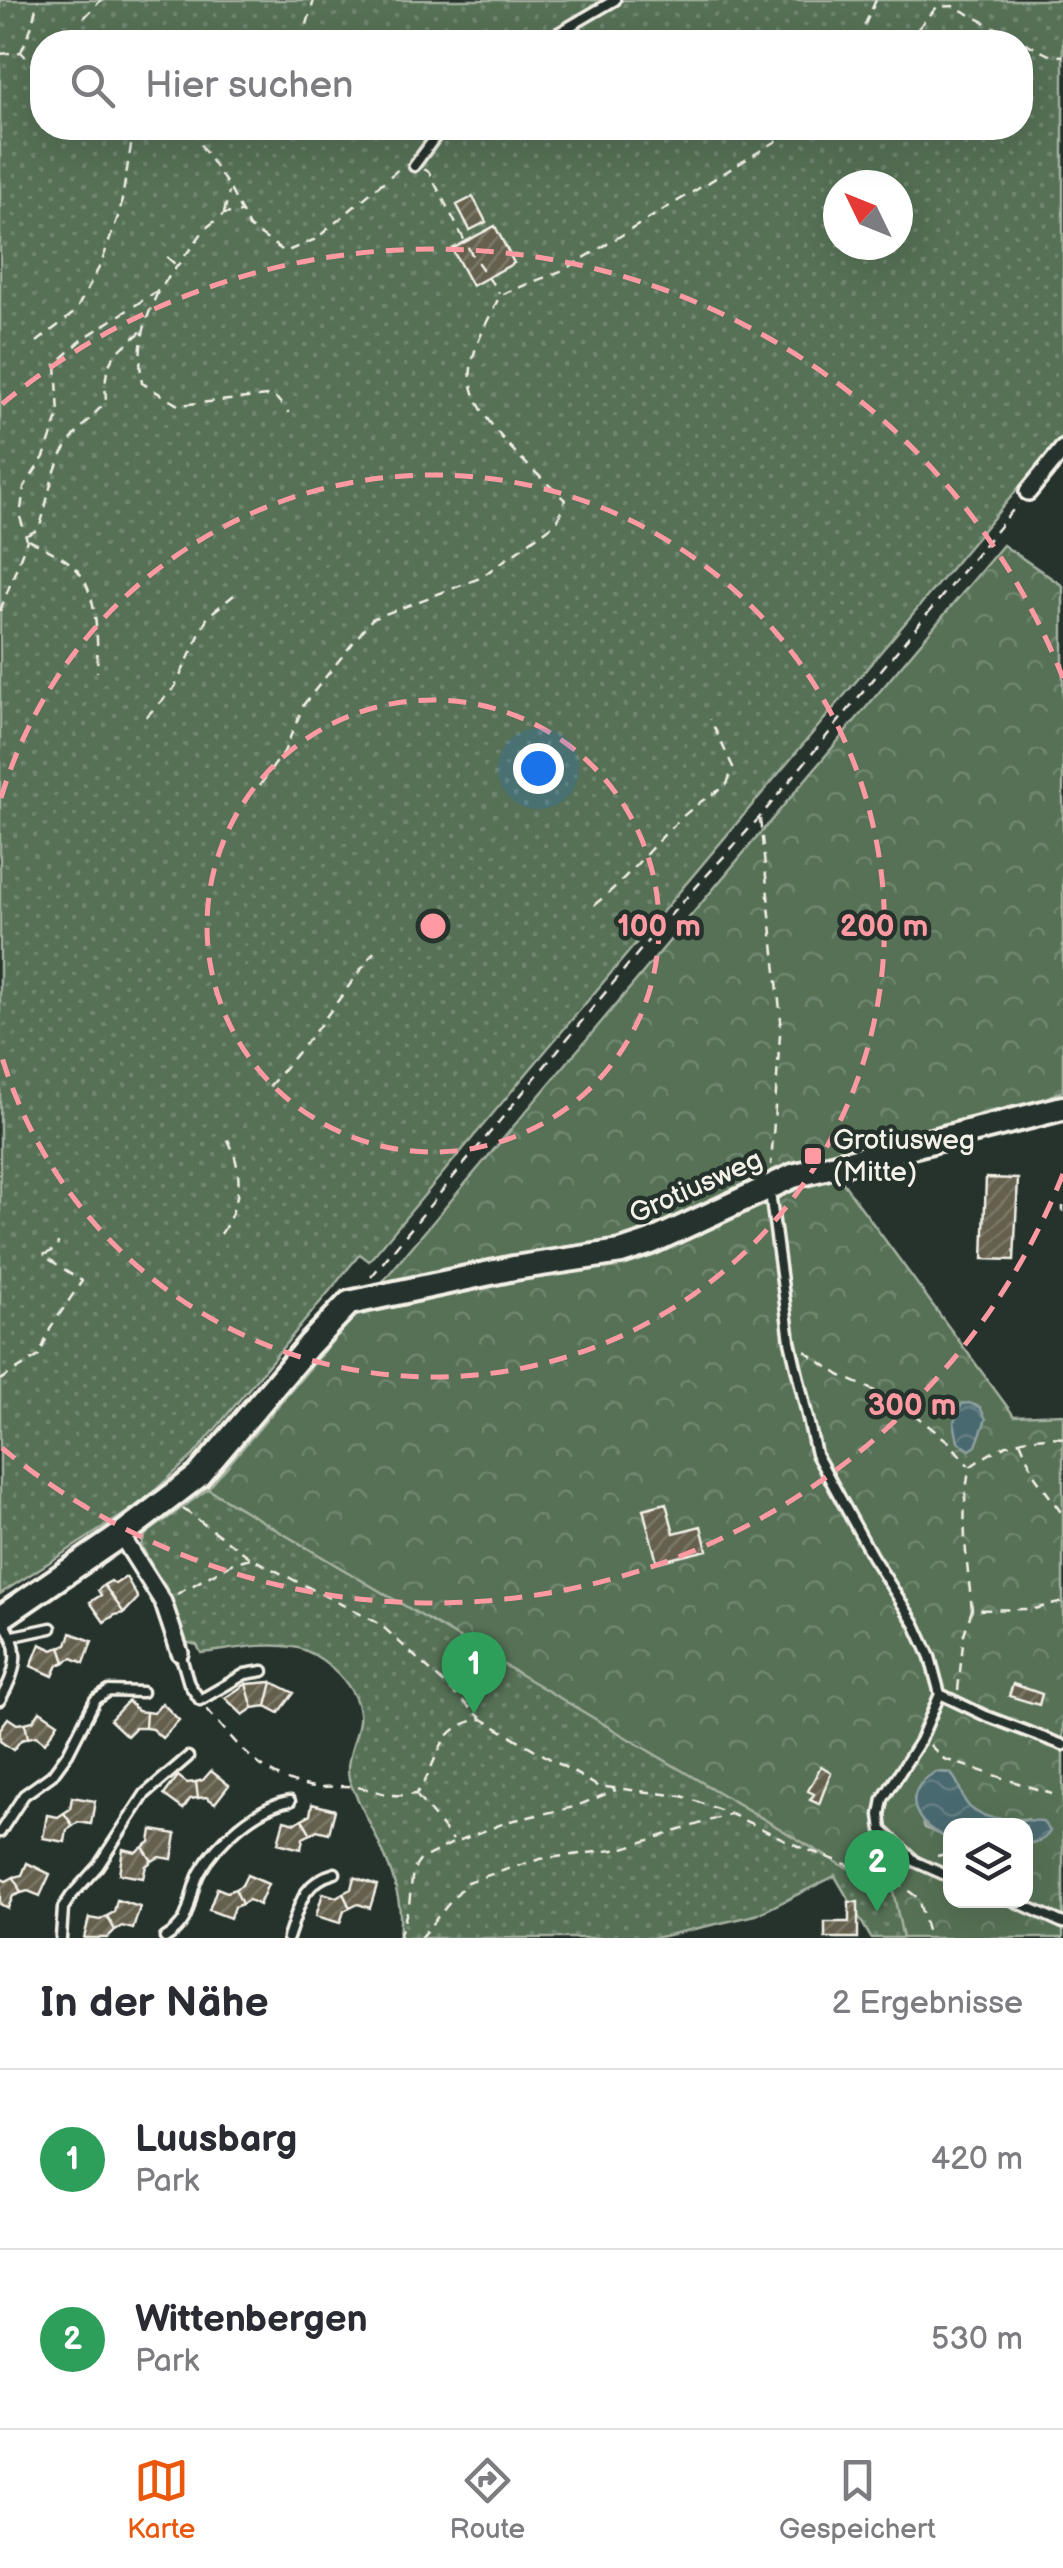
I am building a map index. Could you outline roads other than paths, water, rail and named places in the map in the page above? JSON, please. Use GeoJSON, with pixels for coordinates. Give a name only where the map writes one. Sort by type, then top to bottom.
{"type":"FeatureCollection","features":[{"type":"Feature","properties":{"kind":"street"},"geometry":{"type":"LineString","coordinates":[[1028,492],[1063,449]]}},
{"type":"Feature","properties":{"kind":"street","name":"Grotiusweg"},"geometry":{"type":"LineString","coordinates":[[121,1535],[198,1476],[309,1345],[350,1304],[514,1268],[621,1252],[793,1176],[1063,1108]]}},
{"type":"Feature","properties":{"kind":"street"},"geometry":{"type":"LineString","coordinates":[[5,1624],[121,1535],[163,1602],[180,1653]]}},
{"type":"Feature","properties":{"kind":"lane"},"geometry":{"type":"LineString","coordinates":[[564,30],[616,0]]}},
{"type":"Feature","properties":{"kind":"lane"},"geometry":{"type":"LineString","coordinates":[[414,166],[433,140]]}},
{"type":"Feature","properties":{"kind":"lane"},"geometry":{"type":"LineString","coordinates":[[770,1188],[790,1341],[816,1454],[915,1624],[940,1694],[920,1741],[883,1799],[882,1830],[916,1862],[943,1875]]}},
{"type":"Feature","properties":{"kind":"lane"},"geometry":{"type":"LineString","coordinates":[[0,1700],[16,1661],[5,1624],[50,1628]]}},
{"type":"Feature","properties":{"kind":"lane"},"geometry":{"type":"LineString","coordinates":[[180,1653],[189,1684],[200,1700],[245,1674],[264,1671]]}},
{"type":"Feature","properties":{"kind":"lane"},"geometry":{"type":"LineString","coordinates":[[0,1832],[24,1795],[52,1776],[95,1700],[109,1691],[142,1692]]}},
{"type":"Feature","properties":{"kind":"lane"},"geometry":{"type":"LineString","coordinates":[[940,1694],[1063,1746]]}},
{"type":"Feature","properties":{"kind":"lane"},"geometry":{"type":"LineString","coordinates":[[62,1938],[63,1908],[71,1896],[98,1866],[144,1794],[188,1757]]}},
{"type":"Feature","properties":{"kind":"lane"},"geometry":{"type":"LineString","coordinates":[[165,1938],[179,1930],[189,1912],[201,1870],[217,1851],[251,1819],[278,1803],[290,1801]]}},
{"type":"Feature","properties":{"kind":"lane"},"geometry":{"type":"LineString","coordinates":[[288,1938],[309,1885],[336,1873]]}},
{"type":"Feature","properties":{"kind":"lane"},"geometry":{"type":"LineString","coordinates":[[1031,1908],[1063,1922]]}},
{"type":"Feature","properties":{"kind":"water"},"geometry":{"type":"Polygon","coordinates":[[[962,1404],[980,1407],[986,1419],[976,1446],[970,1450],[958,1442],[954,1422],[962,1404]]]}},
{"type":"Feature","properties":{"kind":"water"},"geometry":{"type":"Polygon","coordinates":[[[936,1772],[950,1773],[971,1809],[994,1818],[943,1818],[943,1835],[938,1833],[928,1827],[916,1809],[914,1799],[924,1780],[936,1772]]]}},
{"type":"Feature","properties":{"kind":"water"},"geometry":{"type":"Polygon","coordinates":[[[1033,1821],[1042,1821],[1050,1831],[1033,1843],[1033,1821]]]}},
{"type":"Feature","properties":{"kind":"place","name":"Grotiusweg (Mitte)"},"geometry":{"type":"Point","coordinates":[813,1156]}},
{"type":"Feature","properties":{"kind":"place","name":"Luusbarg"},"geometry":{"type":"Point","coordinates":[474,1714]}},
{"type":"Feature","properties":{"kind":"place","name":"Wittenbergen"},"geometry":{"type":"Point","coordinates":[877,1912]}}]}
